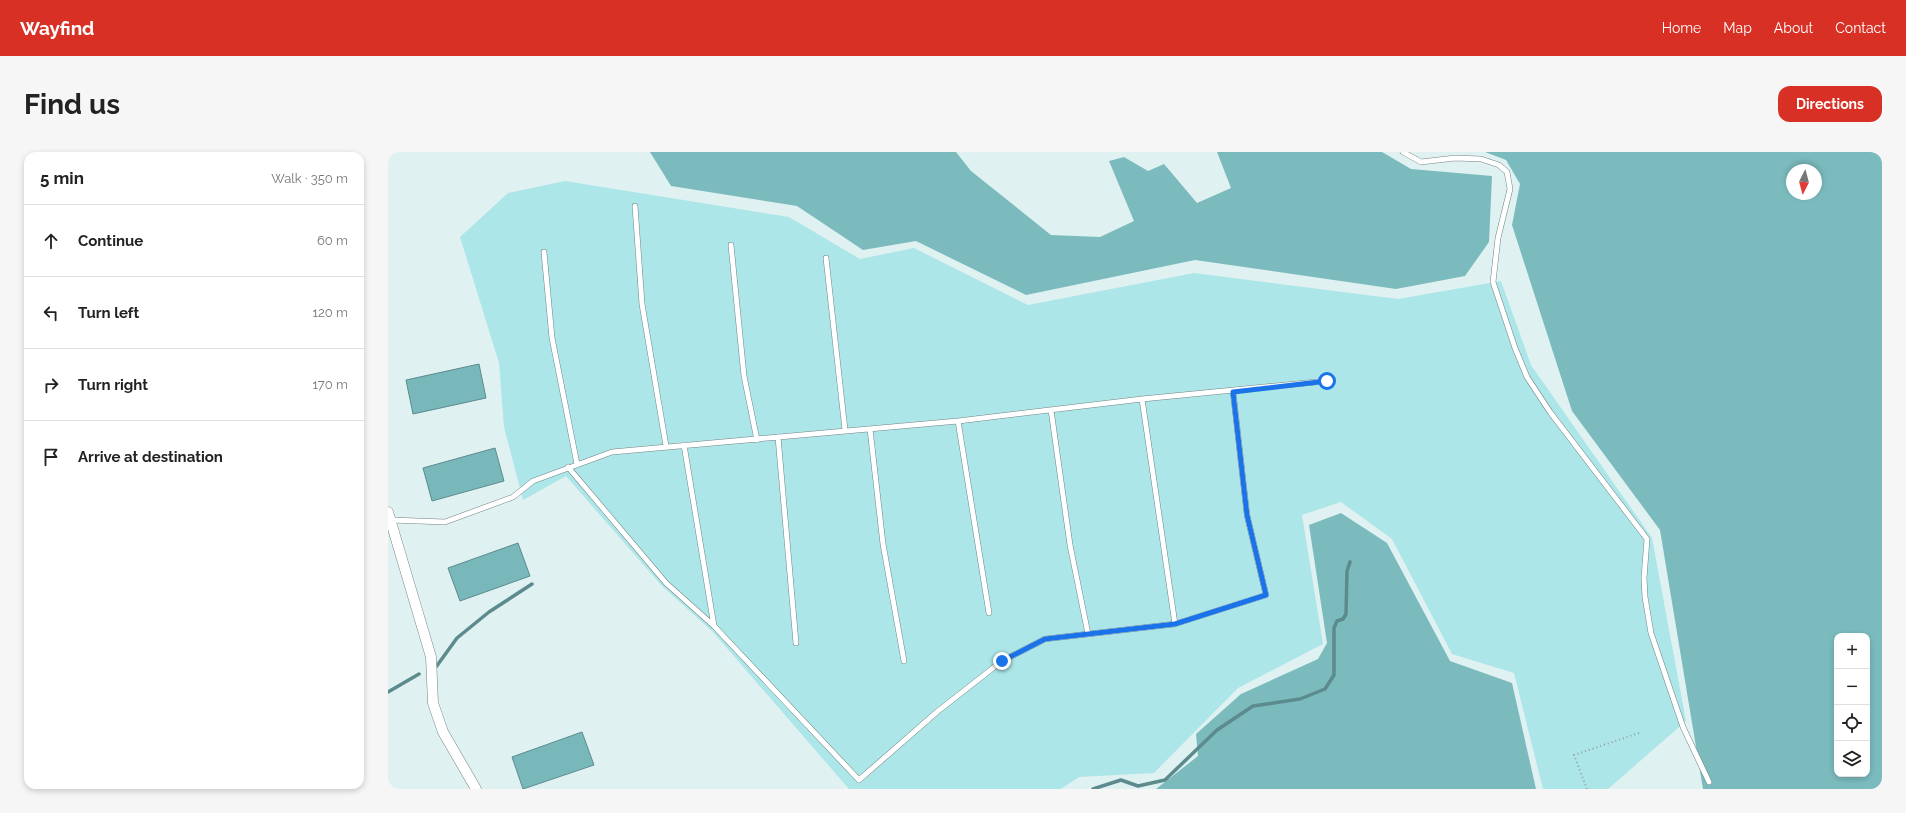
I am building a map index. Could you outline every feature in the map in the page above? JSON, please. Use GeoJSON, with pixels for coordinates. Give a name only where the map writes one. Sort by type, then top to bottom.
{"type":"FeatureCollection","features":[{"type":"Feature","properties":{"kind":"street"},"geometry":{"type":"LineString","coordinates":[[390,516],[431,657],[433,703],[443,732],[476,789]]}},
{"type":"Feature","properties":{"kind":"lane"},"geometry":{"type":"LineString","coordinates":[[1403,152],[1421,162],[1455,158],[1481,159],[1499,165],[1507,172],[1510,189],[1498,238],[1493,282],[1527,377],[1550,412],[1647,539],[1644,578],[1645,597],[1651,633],[1683,727],[1709,782]]}},
{"type":"Feature","properties":{"kind":"lane"},"geometry":{"type":"LineString","coordinates":[[636,206],[642,304],[666,446]]}},
{"type":"Feature","properties":{"kind":"lane"},"geometry":{"type":"LineString","coordinates":[[731,245],[744,376],[757,440]]}},
{"type":"Feature","properties":{"kind":"lane"},"geometry":{"type":"LineString","coordinates":[[544,252],[552,338],[577,464]]}},
{"type":"Feature","properties":{"kind":"lane"},"geometry":{"type":"LineString","coordinates":[[826,258],[845,430]]}},
{"type":"Feature","properties":{"kind":"lane"},"geometry":{"type":"LineString","coordinates":[[390,516],[445,522],[513,497],[534,481],[568,467],[612,452],[958,421],[1142,399],[1233,392],[1327,381]]}},
{"type":"Feature","properties":{"kind":"lane"},"geometry":{"type":"LineString","coordinates":[[568,467],[666,583],[714,626],[859,780],[938,711],[1002,661],[1045,639],[1175,624],[1266,595],[1247,515],[1233,392]]}},
{"type":"Feature","properties":{"kind":"lane"},"geometry":{"type":"LineString","coordinates":[[1142,399],[1175,624]]}},
{"type":"Feature","properties":{"kind":"lane"},"geometry":{"type":"LineString","coordinates":[[1051,410],[1070,546],[1088,634]]}},
{"type":"Feature","properties":{"kind":"lane"},"geometry":{"type":"LineString","coordinates":[[958,421],[989,613]]}},
{"type":"Feature","properties":{"kind":"lane"},"geometry":{"type":"LineString","coordinates":[[870,429],[883,544],[904,661]]}},
{"type":"Feature","properties":{"kind":"lane"},"geometry":{"type":"LineString","coordinates":[[778,437],[796,643]]}},
{"type":"Feature","properties":{"kind":"lane"},"geometry":{"type":"LineString","coordinates":[[684,445],[714,626]]}},
{"type":"Feature","properties":{"kind":"path"},"geometry":{"type":"LineString","coordinates":[[1588,789],[1574,755],[1639,733]]}},
{"type":"Feature","properties":{"kind":"shaded area"},"geometry":{"type":"Polygon","coordinates":[[[650,152],[956,152],[971,171],[1051,235],[1100,237],[1134,221],[1109,161],[1124,157],[1148,171],[1164,164],[1197,203],[1231,188],[1217,152],[1382,152],[1411,169],[1492,176],[1489,242],[1465,276],[1396,289],[1195,260],[1026,295],[916,241],[863,250],[797,206],[671,186],[650,152]]]}},
{"type":"Feature","properties":{"kind":"shaded area"},"geometry":{"type":"Polygon","coordinates":[[[1485,152],[1882,152],[1882,789],[1703,789],[1660,530],[1572,411],[1512,225],[1520,184],[1506,160],[1485,152]]]}},
{"type":"Feature","properties":{"kind":"shaded area"},"geometry":{"type":"Polygon","coordinates":[[[565,181],[789,217],[860,259],[914,248],[1028,305],[1194,273],[1398,299],[1501,281],[1531,365],[1652,538],[1686,721],[1608,789],[1543,789],[1514,673],[1452,654],[1392,539],[1341,502],[1302,515],[1323,644],[1238,688],[1154,773],[1079,777],[1061,789],[849,789],[713,632],[662,586],[566,476],[523,500],[504,427],[499,363],[460,237],[508,193],[565,181]]]}},
{"type":"Feature","properties":{"kind":"shaded area"},"geometry":{"type":"Polygon","coordinates":[[[479,364],[486,398],[413,414],[406,380],[479,364]]]}},
{"type":"Feature","properties":{"kind":"shaded area"},"geometry":{"type":"Polygon","coordinates":[[[495,448],[504,481],[432,501],[423,468],[495,448]]]}},
{"type":"Feature","properties":{"kind":"shaded area"},"geometry":{"type":"Polygon","coordinates":[[[1341,513],[1387,543],[1450,661],[1512,683],[1536,789],[1156,789],[1198,756],[1196,734],[1241,694],[1318,659],[1327,643],[1309,525],[1341,513]]]}},
{"type":"Feature","properties":{"kind":"shaded area"},"geometry":{"type":"Polygon","coordinates":[[[518,543],[530,576],[460,601],[448,568],[518,543]]]}},
{"type":"Feature","properties":{"kind":"shaded area"},"geometry":{"type":"Polygon","coordinates":[[[582,732],[594,765],[523,789],[512,757],[582,732]]]}},
{"type":"Feature","properties":{"kind":"waterway"},"geometry":{"type":"LineString","coordinates":[[1093,789],[1121,780],[1138,786],[1165,780],[1217,730],[1253,706],[1300,699],[1325,689],[1334,675],[1334,628],[1337,621],[1343,619],[1346,614],[1347,571],[1350,562]]}},
{"type":"Feature","properties":{"kind":"waterway"},"geometry":{"type":"LineString","coordinates":[[436,667],[457,638],[489,612],[532,584]]}},
{"type":"Feature","properties":{"kind":"waterway"},"geometry":{"type":"LineString","coordinates":[[388,692],[419,674]]}},
{"type":"Feature","properties":{"kind":"route"},"geometry":{"type":"LineString","coordinates":[[1002,661],[1045,639],[1175,624],[1266,595],[1247,515],[1233,392],[1327,381]]}}]}
